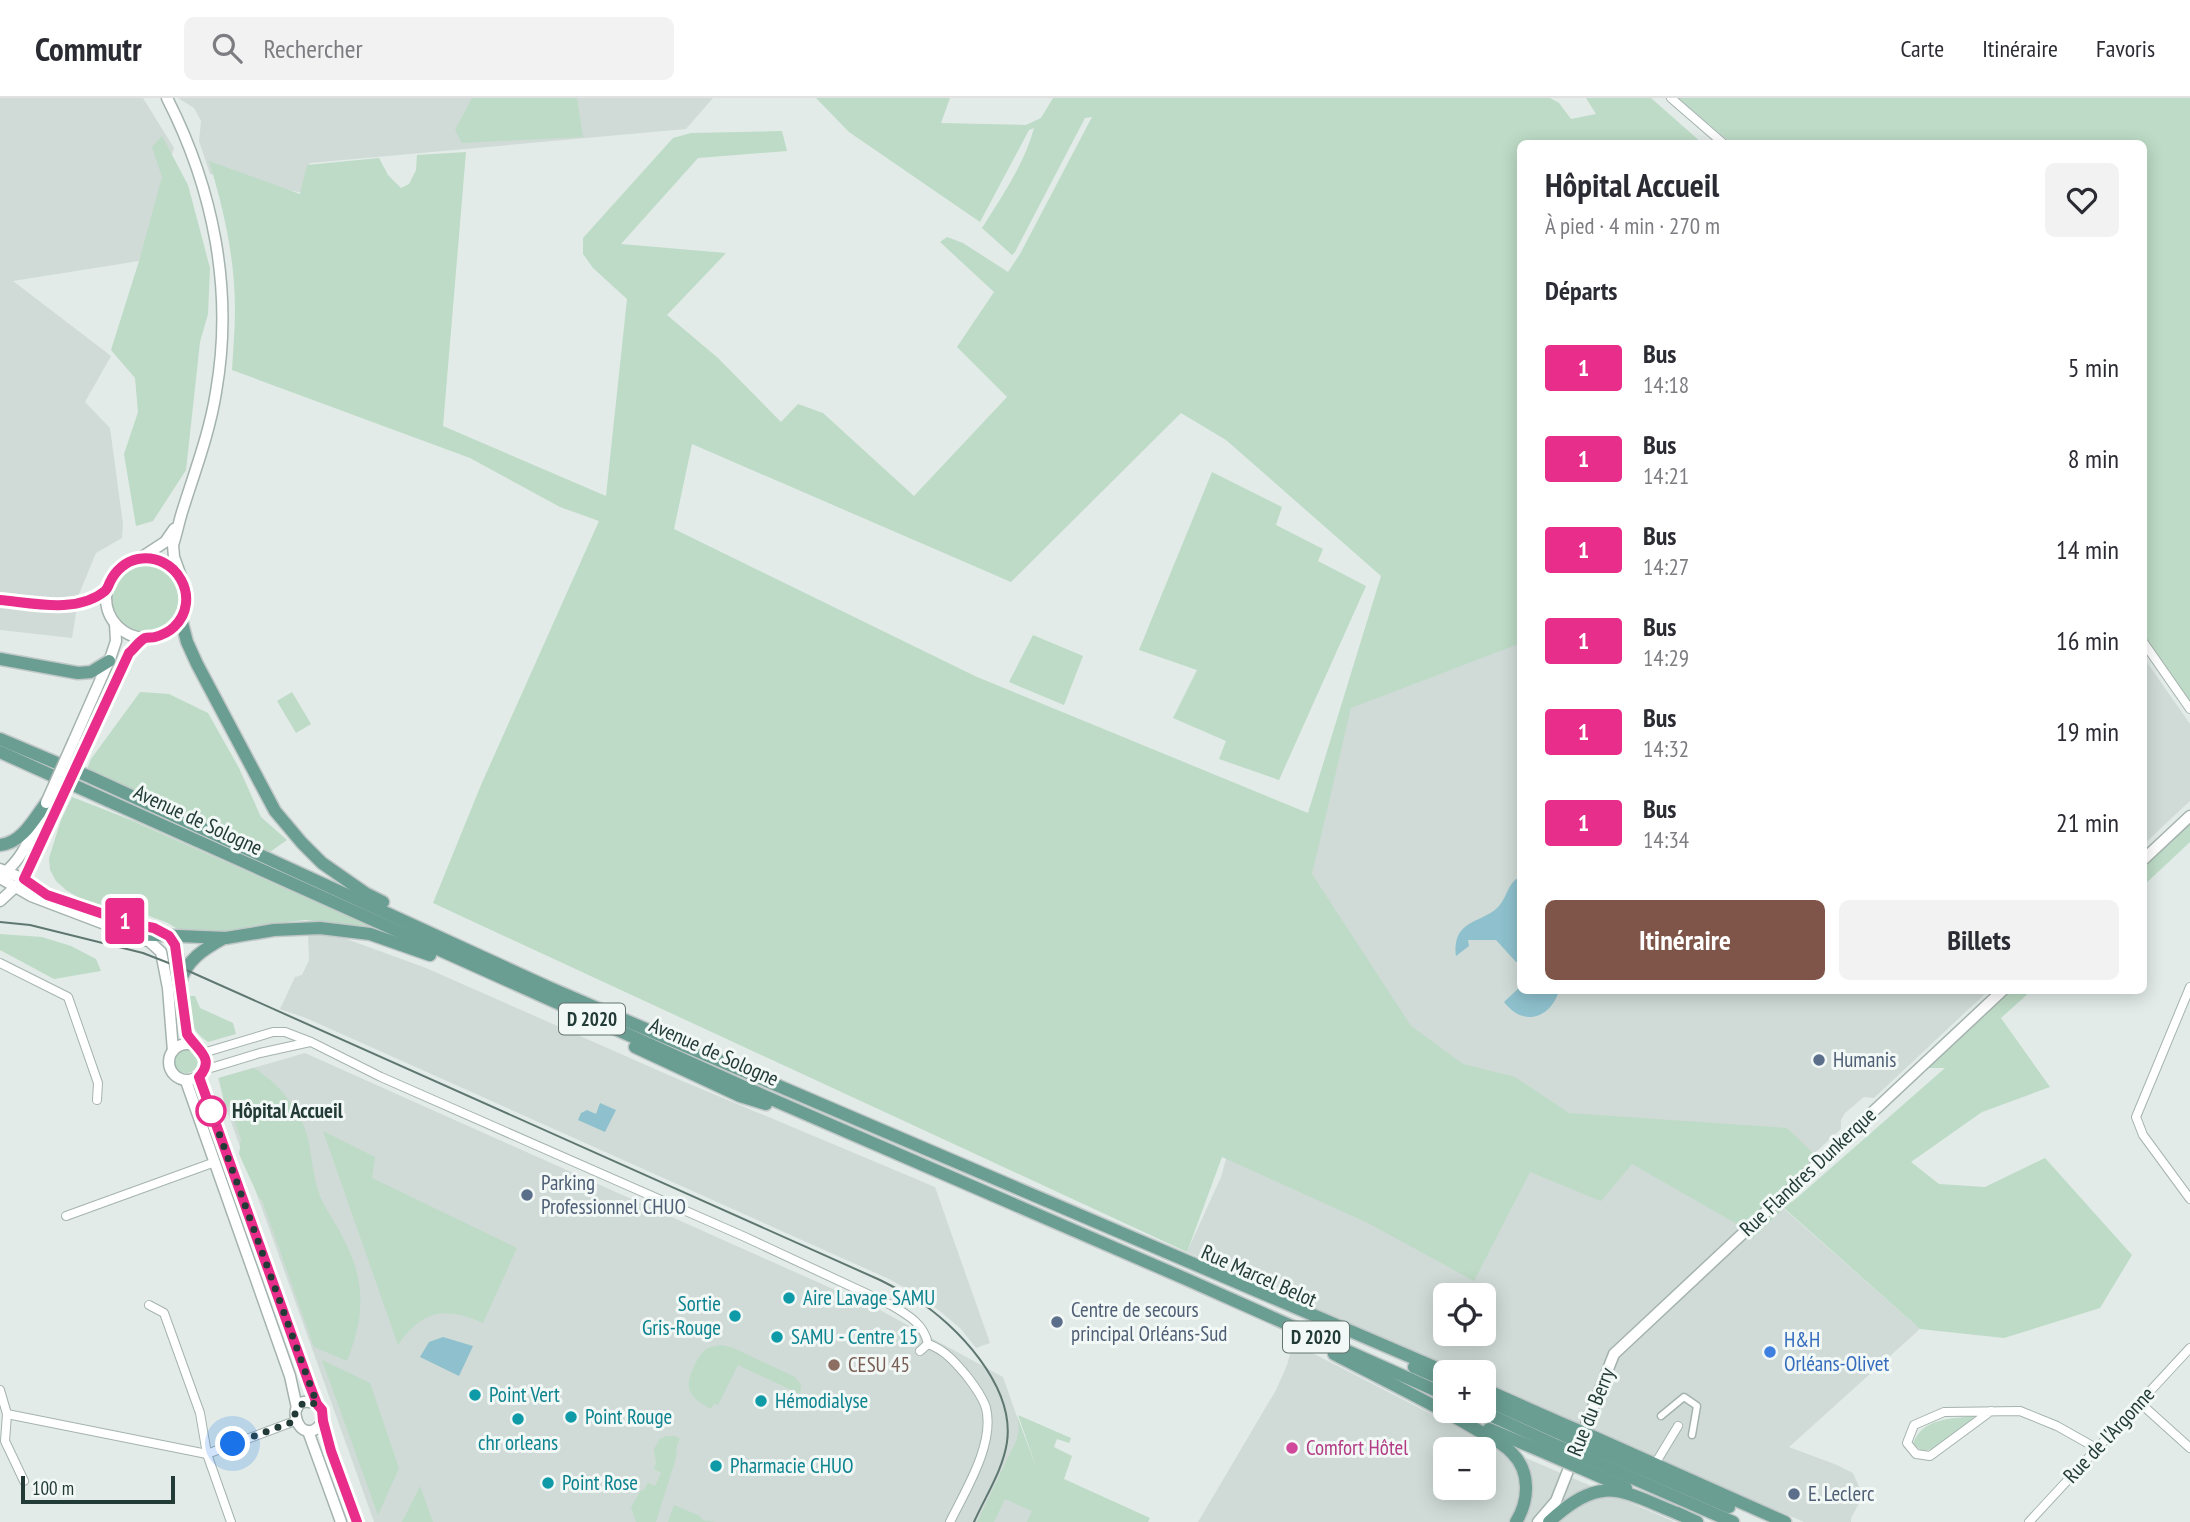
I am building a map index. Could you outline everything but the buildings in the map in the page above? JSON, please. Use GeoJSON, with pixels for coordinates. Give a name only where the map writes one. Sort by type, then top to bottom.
{"type":"FeatureCollection","features":[{"type":"Feature","properties":{"kind":"main road"},"geometry":{"type":"LineString","coordinates":[[181,619],[197,664],[275,811],[302,844],[322,863],[365,892],[498,963]]}},
{"type":"Feature","properties":{"kind":"main road"},"geometry":{"type":"LineString","coordinates":[[0,659],[78,673],[91,673],[109,661]]}},
{"type":"Feature","properties":{"kind":"main road","name":"D 2020"},"geometry":{"type":"LineString","coordinates":[[0,739],[90,777],[550,988],[1094,1222]]}},
{"type":"Feature","properties":{"kind":"main road","name":"Avenue de Sologne"},"geometry":{"type":"LineString","coordinates":[[0,752],[833,1126],[1186,1279]]}},
{"type":"Feature","properties":{"kind":"main road"},"geometry":{"type":"LineString","coordinates":[[0,760],[92,794]]}},
{"type":"Feature","properties":{"kind":"main road"},"geometry":{"type":"LineString","coordinates":[[0,845],[8,845],[19,838],[52,806]]}},
{"type":"Feature","properties":{"kind":"main road"},"geometry":{"type":"LineString","coordinates":[[131,934],[226,938],[274,930],[320,928],[370,934],[427,954],[740,1096],[833,1126]]}},
{"type":"Feature","properties":{"kind":"main road"},"geometry":{"type":"LineString","coordinates":[[180,983],[184,969],[204,948],[226,938]]}},
{"type":"Feature","properties":{"kind":"main road"},"geometry":{"type":"LineString","coordinates":[[1094,1222],[1191,1261],[1433,1366]]}},
{"type":"Feature","properties":{"kind":"main road","name":"Rue Marcel Belot"},"geometry":{"type":"LineString","coordinates":[[1094,1222],[1433,1375]]}},
{"type":"Feature","properties":{"kind":"main road"},"geometry":{"type":"LineString","coordinates":[[1186,1279],[1433,1404]]}},
{"type":"Feature","properties":{"kind":"main road","name":"Rue Marcel Belot"},"geometry":{"type":"LineString","coordinates":[[1186,1279],[1433,1389]]}},
{"type":"Feature","properties":{"kind":"main road"},"geometry":{"type":"LineString","coordinates":[[1496,1397],[1582,1455],[1731,1517],[1765,1522]]}},
{"type":"Feature","properties":{"kind":"main road"},"geometry":{"type":"LineString","coordinates":[[1496,1406],[1684,1516]]}},
{"type":"Feature","properties":{"kind":"main road"},"geometry":{"type":"LineString","coordinates":[[1496,1416],[1556,1439]]}},
{"type":"Feature","properties":{"kind":"main road"},"geometry":{"type":"LineString","coordinates":[[1467,1423],[1500,1442],[1520,1463],[1527,1494],[1525,1507],[1516,1522]]}},
{"type":"Feature","properties":{"kind":"main road"},"geometry":{"type":"LineString","coordinates":[[1494,1423],[1556,1439]]}},
{"type":"Feature","properties":{"kind":"main road"},"geometry":{"type":"LineString","coordinates":[[1582,1455],[1655,1464],[1785,1522]]}},
{"type":"Feature","properties":{"kind":"main road"},"geometry":{"type":"LineString","coordinates":[[1549,1522],[1576,1499],[1591,1492],[1605,1490],[1620,1492],[1698,1522]]}},
{"type":"Feature","properties":{"kind":"street"},"geometry":{"type":"LineString","coordinates":[[115,624],[129,634],[145,638],[165,633],[181,619],[186,600],[173,545],[216,394],[221,358],[223,284],[206,193],[185,133],[167,98]]}},
{"type":"Feature","properties":{"kind":"street"},"geometry":{"type":"LineString","coordinates":[[1671,98],[1719,140]]}},
{"type":"Feature","properties":{"kind":"street"},"geometry":{"type":"LineString","coordinates":[[0,901],[19,883],[52,806],[74,740],[116,641],[115,624],[106,600],[109,584],[123,566],[166,542],[182,512]]}},
{"type":"Feature","properties":{"kind":"street"},"geometry":{"type":"LineString","coordinates":[[139,558],[163,561],[178,573],[183,582]]}},
{"type":"Feature","properties":{"kind":"street"},"geometry":{"type":"LineString","coordinates":[[145,638],[129,653],[52,806],[15,864],[1,874],[47,895],[133,924],[154,928],[169,937],[175,945],[187,1034],[206,1058],[202,1074],[317,1404],[322,1410],[331,1451],[357,1522]]}},
{"type":"Feature","properties":{"kind":"street"},"geometry":{"type":"LineString","coordinates":[[2147,647],[2190,709]]}},
{"type":"Feature","properties":{"kind":"street"},"geometry":{"type":"LineString","coordinates":[[2147,856],[2190,816]]}},
{"type":"Feature","properties":{"kind":"street"},"geometry":{"type":"LineString","coordinates":[[19,883],[31,896],[150,942],[161,952],[168,988],[173,1051],[169,1062],[176,1077],[186,1081],[260,1053],[311,1042]]}},
{"type":"Feature","properties":{"kind":"street"},"geometry":{"type":"LineString","coordinates":[[0,963],[68,997],[98,1083],[97,1100]]}},
{"type":"Feature","properties":{"kind":"street"},"geometry":{"type":"LineString","coordinates":[[2190,987],[2136,1118],[2143,1135],[2190,1199]]}},
{"type":"Feature","properties":{"kind":"street","name":"Rue Flandres Dunkerque"},"geometry":{"type":"LineString","coordinates":[[1614,1354],[1999,994]]}},
{"type":"Feature","properties":{"kind":"street"},"geometry":{"type":"LineString","coordinates":[[173,1051],[182,1044],[199,1049],[273,1032],[285,1032],[311,1042],[382,1077],[891,1305],[922,1327],[928,1344]]}},
{"type":"Feature","properties":{"kind":"street"},"geometry":{"type":"LineString","coordinates":[[260,1036],[260,1053]]}},
{"type":"Feature","properties":{"kind":"street"},"geometry":{"type":"LineString","coordinates":[[186,1081],[290,1376],[297,1408],[295,1421],[308,1431],[341,1522]]}},
{"type":"Feature","properties":{"kind":"street"},"geometry":{"type":"LineString","coordinates":[[66,1216],[215,1162]]}},
{"type":"Feature","properties":{"kind":"street"},"geometry":{"type":"LineString","coordinates":[[149,1305],[163,1313],[200,1413],[207,1454],[231,1522]]}},
{"type":"Feature","properties":{"kind":"street"},"geometry":{"type":"LineString","coordinates":[[920,1351],[928,1344]]}},
{"type":"Feature","properties":{"kind":"street"},"geometry":{"type":"LineString","coordinates":[[928,1344],[940,1348],[953,1359],[970,1380],[986,1408],[987,1433],[982,1455],[950,1522]]}},
{"type":"Feature","properties":{"kind":"street","name":"Rue de l'Argonne"},"geometry":{"type":"LineString","coordinates":[[2029,1522],[2190,1348]]}},
{"type":"Feature","properties":{"kind":"street","name":"Rue du Berry"},"geometry":{"type":"LineString","coordinates":[[1538,1522],[1556,1501],[1582,1455],[1614,1354]]}},
{"type":"Feature","properties":{"kind":"street"},"geometry":{"type":"LineString","coordinates":[[0,1390],[7,1414],[5,1441],[24,1481]]}},
{"type":"Feature","properties":{"kind":"street"},"geometry":{"type":"LineString","coordinates":[[1661,1416],[1684,1397],[1697,1406],[1692,1435]]}},
{"type":"Feature","properties":{"kind":"street"},"geometry":{"type":"LineString","coordinates":[[297,1408],[304,1402],[317,1404]]}},
{"type":"Feature","properties":{"kind":"street"},"geometry":{"type":"LineString","coordinates":[[2139,1402],[2190,1448]]}},
{"type":"Feature","properties":{"kind":"street"},"geometry":{"type":"LineString","coordinates":[[1991,1411],[1930,1456],[1916,1454],[1907,1443],[1914,1424],[1944,1412],[1991,1411],[2020,1411],[2057,1426],[2096,1448]]}},
{"type":"Feature","properties":{"kind":"street"},"geometry":{"type":"LineString","coordinates":[[7,1414],[207,1454],[295,1421]]}},
{"type":"Feature","properties":{"kind":"street"},"geometry":{"type":"LineString","coordinates":[[308,1431],[317,1428],[323,1421]]}},
{"type":"Feature","properties":{"kind":"street"},"geometry":{"type":"LineString","coordinates":[[1655,1464],[1678,1426]]}},
{"type":"Feature","properties":{"kind":"street","name":"Rue du Berry"},"geometry":{"type":"LineString","coordinates":[[1531,1522],[1552,1498],[1582,1455]]}},
{"type":"Feature","properties":{"kind":"shaded area"},"geometry":{"type":"Polygon","coordinates":[[[0,98],[143,98],[174,148],[139,261],[13,281],[111,356],[85,402],[110,428],[123,524],[122,538],[96,553],[79,594],[72,638],[0,630],[0,98]]]}},
{"type":"Feature","properties":{"kind":"shaded area"},"geometry":{"type":"Polygon","coordinates":[[[178,98],[713,98],[686,129],[310,163],[303,193],[210,174],[199,141],[201,121],[194,108],[178,98]]]}},
{"type":"Feature","properties":{"kind":"shaded area"},"geometry":{"type":"Polygon","coordinates":[[[1517,565],[1517,994],[1985,994],[1874,1098],[1864,1097],[1845,1113],[1841,1120],[1841,1129],[1738,1224],[1752,1238],[1783,1208],[1920,1329],[1789,1447],[1853,1473],[1863,1496],[1851,1522],[1804,1522],[1496,1388],[1496,1360],[1433,1360],[1187,1252],[1221,1177],[1351,708],[1517,565]]]}},
{"type":"Feature","properties":{"kind":"shaded area"},"geometry":{"type":"Polygon","coordinates":[[[2147,662],[2190,724],[2190,801],[2147,841],[2147,662]]]}},
{"type":"Feature","properties":{"kind":"shaded area"},"geometry":{"type":"Polygon","coordinates":[[[308,933],[333,934],[426,968],[673,1077],[935,1187],[990,1343],[976,1348],[961,1329],[941,1312],[889,1279],[306,1018],[280,1009],[295,977],[302,975],[309,960],[308,933]]]}},
{"type":"Feature","properties":{"kind":"shaded area"},"geometry":{"type":"Polygon","coordinates":[[[305,1053],[880,1310],[1003,1377],[1054,1522],[374,1522],[225,1105],[218,1078],[305,1053]]]}},
{"type":"Feature","properties":{"kind":"shaded area"},"geometry":{"type":"Polygon","coordinates":[[[1293,1343],[1433,1415],[1433,1423],[1449,1423],[1477,1437],[1433,1437],[1433,1500],[1496,1500],[1496,1445],[1675,1522],[1198,1522],[1276,1390],[1293,1343]]]}},
{"type":"Feature","properties":{"kind":"green space"},"geometry":{"type":"Polygon","coordinates":[[[472,98],[577,98],[583,137],[462,143],[455,130],[472,98]]]}},
{"type":"Feature","properties":{"kind":"green space"},"geometry":{"type":"Polygon","coordinates":[[[816,98],[950,98],[941,123],[1026,125],[1041,118],[1053,98],[1550,98],[1559,103],[1571,119],[1596,114],[1586,98],[1651,98],[1699,140],[1517,140],[1517,645],[1351,708],[1312,874],[1411,1026],[1463,1064],[1515,1077],[1569,1113],[1787,1128],[1813,1153],[1791,1203],[1945,1068],[1927,1068],[2007,994],[2028,994],[2001,1018],[2050,1087],[1982,1112],[1911,1162],[1939,1184],[1985,1187],[2045,1158],[2132,1255],[2100,1308],[2004,1338],[1920,1329],[1784,1208],[1752,1239],[1737,1224],[1632,1164],[1601,1201],[1530,1172],[1474,1281],[1368,1223],[1222,1157],[1187,1252],[433,903],[481,785],[599,521],[560,507],[470,458],[232,370],[235,310],[231,253],[209,161],[300,194],[307,165],[379,158],[388,175],[401,188],[409,184],[416,170],[417,155],[466,152],[443,426],[606,496],[627,299],[593,268],[583,254],[583,238],[673,138],[691,133],[782,131],[787,151],[698,158],[621,244],[726,253],[667,315],[718,358],[781,422],[798,404],[823,413],[914,496],[1007,397],[957,347],[994,292],[940,242],[947,237],[963,243],[1008,272],[1092,117],[1085,118],[1012,255],[982,228],[1018,167],[1034,128],[1029,130],[980,222],[849,132],[816,98]],[[1181,413],[1011,582],[692,444],[674,529],[977,677],[1308,813],[1381,576],[1226,440],[1181,413]]]}},
{"type":"Feature","properties":{"kind":"green space"},"geometry":{"type":"Polygon","coordinates":[[[1678,98],[2190,98],[2190,704],[2147,642],[2147,140],[1727,140],[1678,98]]]}},
{"type":"Feature","properties":{"kind":"green space"},"geometry":{"type":"Polygon","coordinates":[[[162,136],[188,185],[210,268],[208,314],[200,342],[186,470],[153,521],[136,526],[124,454],[138,412],[135,378],[111,350],[162,177],[152,147],[162,136]]]}},
{"type":"Feature","properties":{"kind":"green space"},"geometry":{"type":"Polygon","coordinates":[[[1212,472],[1282,507],[1276,525],[1323,549],[1318,561],[1366,586],[1279,780],[1219,759],[1226,741],[1173,718],[1197,670],[1139,650],[1212,472]]]}},
{"type":"Feature","properties":{"kind":"green space"},"geometry":{"type":"Polygon","coordinates":[[[146,564],[159,567],[170,574],[177,585],[180,598],[177,611],[170,622],[159,629],[146,632],[133,629],[122,622],[115,611],[112,598],[115,585],[122,574],[133,567],[146,564]]]}},
{"type":"Feature","properties":{"kind":"green space"},"geometry":{"type":"Polygon","coordinates":[[[1033,635],[1083,656],[1064,705],[1009,682],[1033,635]]]}},
{"type":"Feature","properties":{"kind":"green space"},"geometry":{"type":"Polygon","coordinates":[[[140,692],[169,694],[208,713],[239,768],[261,817],[287,840],[267,854],[215,826],[86,772],[91,759],[140,692]]]}},
{"type":"Feature","properties":{"kind":"green space"},"geometry":{"type":"Polygon","coordinates":[[[292,692],[311,724],[296,733],[277,701],[292,692]]]}},
{"type":"Feature","properties":{"kind":"green space"},"geometry":{"type":"Polygon","coordinates":[[[72,797],[131,820],[372,927],[305,920],[222,932],[184,933],[149,916],[90,904],[66,890],[56,881],[50,870],[49,858],[61,820],[72,797]]]}},
{"type":"Feature","properties":{"kind":"green space"},"geometry":{"type":"Polygon","coordinates":[[[2190,824],[2190,842],[2147,882],[2147,864],[2190,824]]]}},
{"type":"Feature","properties":{"kind":"green space"},"geometry":{"type":"Polygon","coordinates":[[[0,934],[42,937],[71,946],[96,959],[101,971],[54,979],[0,950],[0,934]]]}},
{"type":"Feature","properties":{"kind":"green space"},"geometry":{"type":"Polygon","coordinates":[[[189,996],[195,996],[200,1008],[233,1023],[236,1034],[208,1042],[194,1027],[189,996]]]}},
{"type":"Feature","properties":{"kind":"green space"},"geometry":{"type":"Polygon","coordinates":[[[186,1049],[195,1052],[198,1061],[195,1070],[186,1073],[177,1070],[174,1061],[177,1052],[186,1049]]]}},
{"type":"Feature","properties":{"kind":"green space"},"geometry":{"type":"Polygon","coordinates":[[[254,1068],[280,1090],[300,1117],[308,1138],[320,1196],[351,1254],[356,1269],[360,1314],[347,1361],[314,1347],[262,1200],[239,1154],[241,1140],[230,1107],[225,1105],[219,1078],[254,1068]]]}},
{"type":"Feature","properties":{"kind":"green space"},"geometry":{"type":"Polygon","coordinates":[[[323,1131],[375,1157],[372,1178],[517,1248],[483,1323],[457,1314],[435,1315],[416,1324],[398,1345],[323,1131]]]}},
{"type":"Feature","properties":{"kind":"green space"},"geometry":{"type":"Polygon","coordinates":[[[721,1345],[731,1347],[795,1377],[801,1385],[800,1394],[738,1365],[718,1405],[714,1404],[711,1409],[701,1403],[690,1391],[690,1375],[705,1350],[721,1345]]]}},
{"type":"Feature","properties":{"kind":"green space"},"geometry":{"type":"Polygon","coordinates":[[[322,1360],[370,1383],[399,1468],[378,1515],[322,1360]]]}},
{"type":"Feature","properties":{"kind":"green space"},"geometry":{"type":"Polygon","coordinates":[[[1018,1415],[1071,1438],[1069,1443],[1057,1439],[1054,1447],[1072,1456],[1064,1479],[1150,1518],[1148,1522],[1027,1522],[1032,1511],[1005,1499],[994,1522],[977,1522],[1017,1439],[1017,1416],[1038,1472],[1018,1415]]]}},
{"type":"Feature","properties":{"kind":"green space"},"geometry":{"type":"Polygon","coordinates":[[[1974,1416],[1971,1422],[1932,1449],[1922,1451],[1913,1444],[1923,1429],[1938,1421],[1974,1416]]]}},
{"type":"Feature","properties":{"kind":"green space"},"geometry":{"type":"Polygon","coordinates":[[[666,1436],[680,1439],[656,1522],[636,1522],[631,1508],[640,1491],[644,1490],[648,1483],[655,1486],[661,1473],[654,1469],[654,1449],[660,1439],[666,1436]]]}},
{"type":"Feature","properties":{"kind":"green space"},"geometry":{"type":"Polygon","coordinates":[[[420,1486],[433,1522],[402,1522],[420,1486]]]}},
{"type":"Feature","properties":{"kind":"green space"},"geometry":{"type":"Polygon","coordinates":[[[674,1505],[700,1516],[703,1520],[715,1522],[668,1522],[674,1505]]]}},
{"type":"Feature","properties":{"kind":"water"},"geometry":{"type":"Polygon","coordinates":[[[1517,879],[1517,962],[1496,940],[1468,940],[1469,946],[1456,956],[1456,944],[1464,928],[1499,906],[1517,879]]]}},
{"type":"Feature","properties":{"kind":"water"},"geometry":{"type":"Polygon","coordinates":[[[1517,990],[1517,994],[1558,994],[1549,1008],[1535,1016],[1519,1015],[1504,1002],[1517,990]]]}},
{"type":"Feature","properties":{"kind":"water"},"geometry":{"type":"Polygon","coordinates":[[[600,1103],[616,1110],[605,1132],[578,1120],[581,1113],[587,1110],[596,1114],[600,1103]]]}},
{"type":"Feature","properties":{"kind":"water"},"geometry":{"type":"Polygon","coordinates":[[[443,1337],[473,1346],[459,1376],[420,1357],[429,1342],[443,1337]]]}},
{"type":"Feature","properties":{"kind":"tram line"},"geometry":{"type":"LineString","coordinates":[[0,922],[30,925],[143,953],[184,969],[880,1280],[914,1298],[948,1324],[980,1359],[1002,1400],[1007,1421],[1005,1452],[998,1473],[974,1522]]}},
{"type":"Feature","properties":{"kind":"bus line","name":"1"},"geometry":{"type":"LineString","coordinates":[[0,600],[66,606],[92,598],[107,589],[115,573],[139,558],[163,561],[178,573],[183,582],[186,600],[181,619],[165,633],[145,638],[129,653],[24,879],[47,895],[133,924],[154,928],[169,936],[175,945],[187,1034],[206,1058],[204,1070],[199,1077],[310,1386],[322,1410],[331,1451],[357,1522]]}},
{"type":"Feature","properties":{"kind":"place","name":"Humanis"},"geometry":{"type":"Point","coordinates":[1819,1060]}},
{"type":"Feature","properties":{"kind":"place","name":"Hôpital Accueil"},"geometry":{"type":"Point","coordinates":[211,1111]}},
{"type":"Feature","properties":{"kind":"place","name":"Parking Professionnel CHUO"},"geometry":{"type":"Point","coordinates":[527,1195]}},
{"type":"Feature","properties":{"kind":"place","name":"Aire Lavage SAMU"},"geometry":{"type":"Point","coordinates":[789,1298]}},
{"type":"Feature","properties":{"kind":"place","name":"Sortie Gris-Rouge"},"geometry":{"type":"Point","coordinates":[735,1316]}},
{"type":"Feature","properties":{"kind":"place","name":"Centre de secours principal Orléans-Sud"},"geometry":{"type":"Point","coordinates":[1057,1322]}},
{"type":"Feature","properties":{"kind":"place","name":"SAMU - Centre 15"},"geometry":{"type":"Point","coordinates":[777,1337]}},
{"type":"Feature","properties":{"kind":"place","name":"H&H Orléans-Olivet"},"geometry":{"type":"Point","coordinates":[1770,1352]}},
{"type":"Feature","properties":{"kind":"place","name":"CESU 45"},"geometry":{"type":"Point","coordinates":[834,1365]}},
{"type":"Feature","properties":{"kind":"place","name":"Point Vert"},"geometry":{"type":"Point","coordinates":[475,1395]}},
{"type":"Feature","properties":{"kind":"place","name":"Hémodialyse"},"geometry":{"type":"Point","coordinates":[761,1401]}},
{"type":"Feature","properties":{"kind":"place","name":"Point Rouge"},"geometry":{"type":"Point","coordinates":[571,1417]}},
{"type":"Feature","properties":{"kind":"place","name":"chr orleans"},"geometry":{"type":"Point","coordinates":[518,1419]}},
{"type":"Feature","properties":{"kind":"place","name":"Comfort Hôtel"},"geometry":{"type":"Point","coordinates":[1292,1448]}},
{"type":"Feature","properties":{"kind":"place","name":"Pharmacie CHUO"},"geometry":{"type":"Point","coordinates":[716,1466]}},
{"type":"Feature","properties":{"kind":"place","name":"Point Rose"},"geometry":{"type":"Point","coordinates":[548,1483]}},
{"type":"Feature","properties":{"kind":"place","name":"E. Leclerc"},"geometry":{"type":"Point","coordinates":[1794,1494]}},
{"type":"Feature","properties":{"kind":"route"},"geometry":{"type":"LineString","coordinates":[[211,1111],[317,1404],[304,1402],[295,1412],[295,1421],[233,1444]]}}]}
